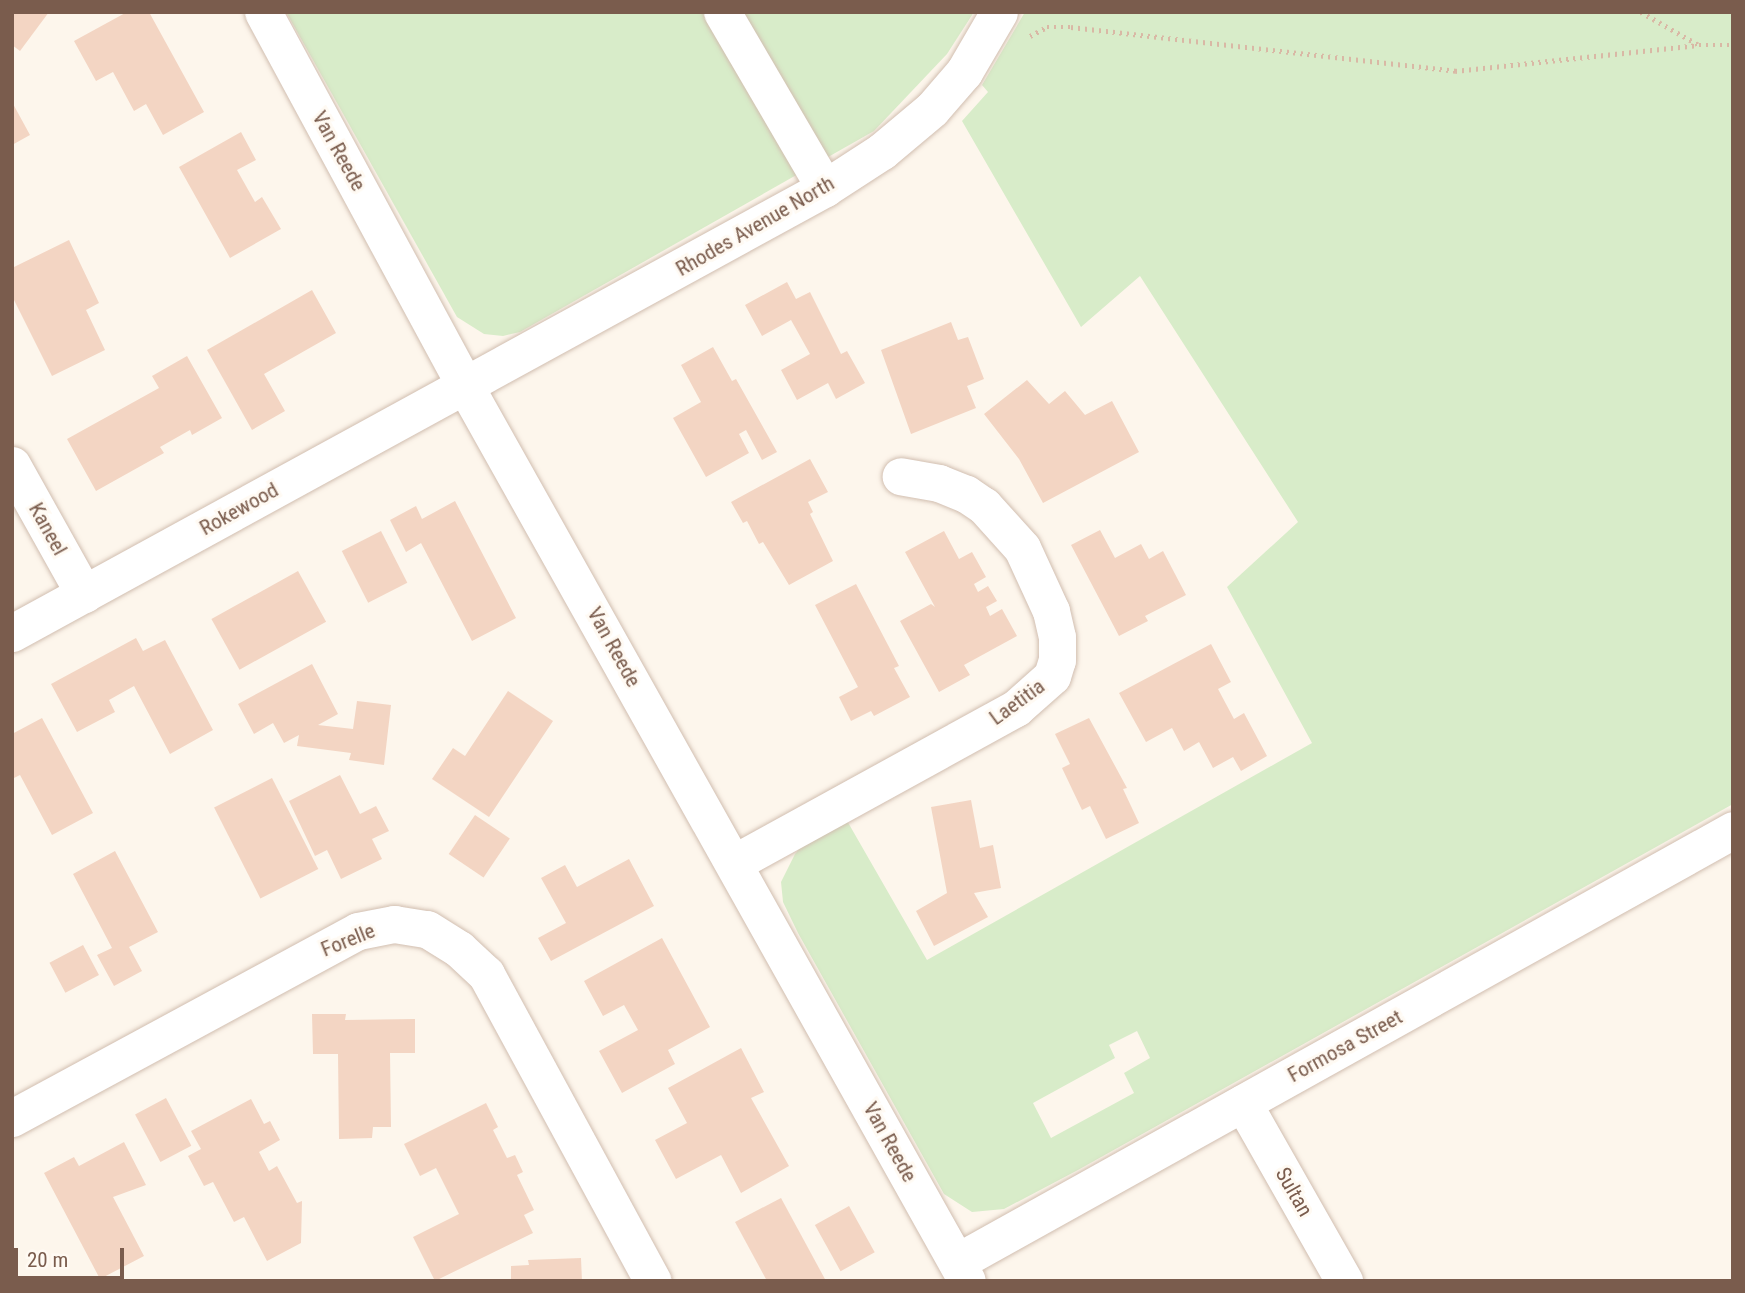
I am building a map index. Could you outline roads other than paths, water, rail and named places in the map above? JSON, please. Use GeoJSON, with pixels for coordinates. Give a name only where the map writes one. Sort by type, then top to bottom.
{"type":"FeatureCollection","features":[{"type":"Feature","properties":{"kind":"street","name":"Van Reede"},"geometry":{"type":"LineString","coordinates":[[263,12],[464,384],[962,1272]]}},
{"type":"Feature","properties":{"kind":"street"},"geometry":{"type":"LineString","coordinates":[[722,12],[825,188]]}},
{"type":"Feature","properties":{"kind":"street","name":"Rhodes Avenue North"},"geometry":{"type":"LineString","coordinates":[[464,384],[706,256],[825,188],[882,150],[932,109],[964,72],[999,12]]}},
{"type":"Feature","properties":{"kind":"street","name":"Rokewood"},"geometry":{"type":"LineString","coordinates":[[12,633],[464,384]]}},
{"type":"Feature","properties":{"kind":"street","name":"Kaneel"},"geometry":{"type":"LineString","coordinates":[[12,465],[84,594]]}},
{"type":"Feature","properties":{"kind":"street","name":"Laetitia"},"geometry":{"type":"LineString","coordinates":[[734,863],[1016,708],[1052,677],[1057,660],[1057,637],[1051,611],[1022,548],[984,506],[966,494],[939,483],[901,476]]}},
{"type":"Feature","properties":{"kind":"street","name":"Formosa Street"},"geometry":{"type":"LineString","coordinates":[[962,1272],[1243,1103],[1733,830]]}},
{"type":"Feature","properties":{"kind":"street","name":"Forelle"},"geometry":{"type":"LineString","coordinates":[[12,1118],[358,931],[394,924],[427,929],[459,948],[486,974],[653,1281]]}},
{"type":"Feature","properties":{"kind":"street","name":"Sultan"},"geometry":{"type":"LineString","coordinates":[[1243,1103],[1344,1281]]}}]}
